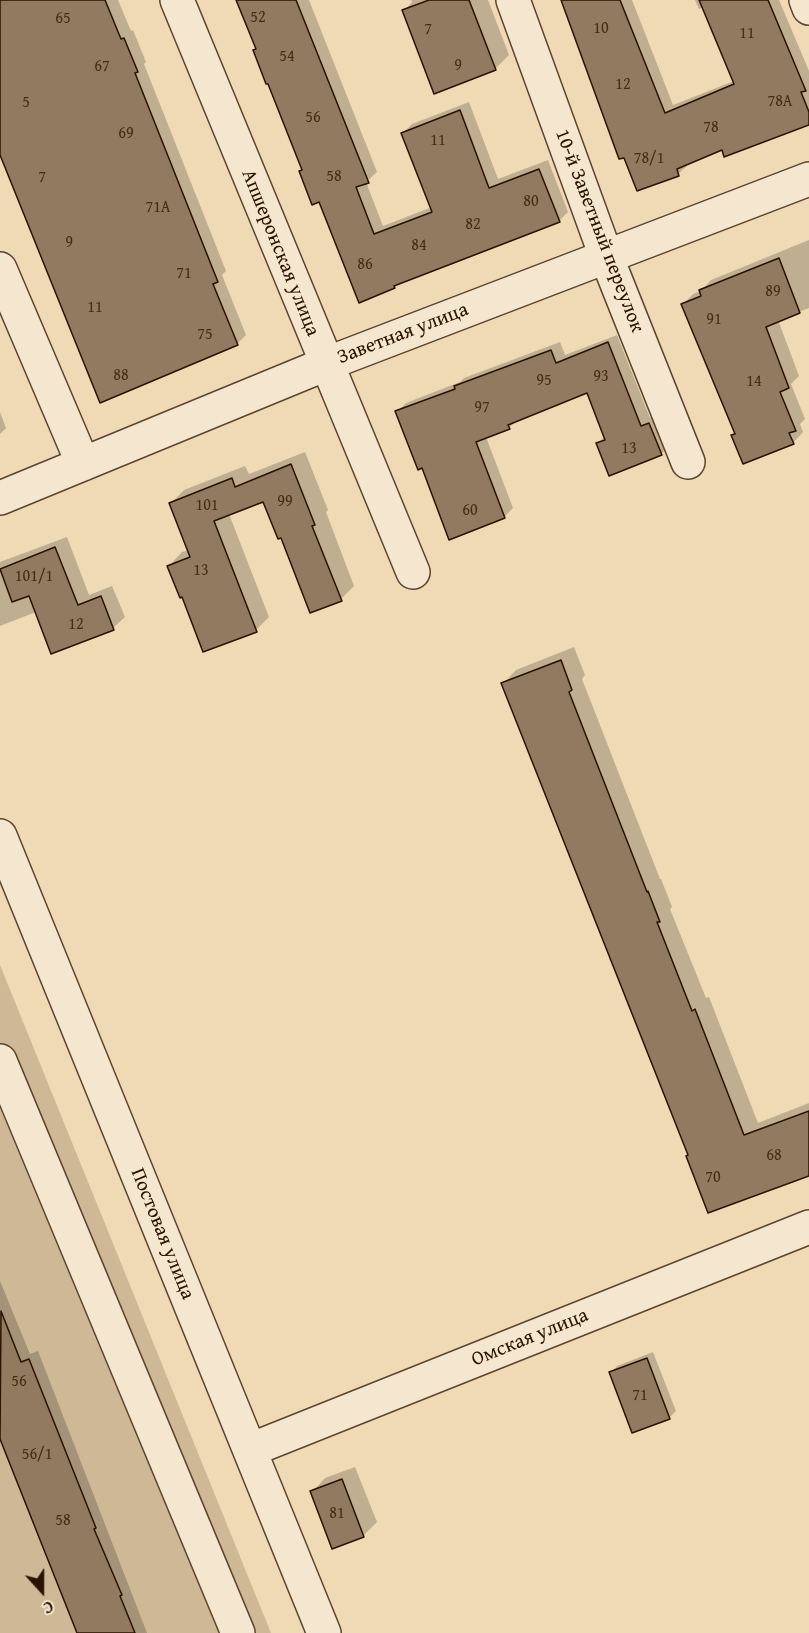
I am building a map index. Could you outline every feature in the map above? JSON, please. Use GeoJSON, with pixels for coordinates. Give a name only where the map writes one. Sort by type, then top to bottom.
{"type":"FeatureCollection","features":[{"type":"Feature","properties":{"kind":"street","name":"Апшеронская улица"},"geometry":{"type":"LineString","coordinates":[[177,0],[413,572]]}},
{"type":"Feature","properties":{"kind":"street","name":"10-й Заветный переулок"},"geometry":{"type":"LineString","coordinates":[[513,0],[606,256],[688,462]]}},
{"type":"Feature","properties":{"kind":"street"},"geometry":{"type":"LineString","coordinates":[[806,0],[809,8]]}},
{"type":"Feature","properties":{"kind":"street","name":"Заветная улица"},"geometry":{"type":"LineString","coordinates":[[0,498],[326,364],[809,179]]}},
{"type":"Feature","properties":{"kind":"street"},"geometry":{"type":"LineString","coordinates":[[0,269],[83,464]]}},
{"type":"Feature","properties":{"kind":"street","name":"Постовая улица"},"geometry":{"type":"LineString","coordinates":[[0,836],[324,1633]]}},
{"type":"Feature","properties":{"kind":"street"},"geometry":{"type":"LineString","coordinates":[[0,1061],[238,1633]]}},
{"type":"Feature","properties":{"kind":"street","name":"Омская улица"},"geometry":{"type":"LineString","coordinates":[[250,1450],[809,1227]]}},
{"type":"Feature","properties":{"kind":"shaded area"},"geometry":{"type":"Polygon","coordinates":[[[0,965],[271,1633],[0,1633],[0,965]]]}},
{"type":"Feature","properties":{"kind":"building"},"geometry":{"type":"Polygon","coordinates":[[[0,0],[105,0],[138,72],[135,73],[218,282],[213,284],[238,345],[100,403],[0,155],[0,0]]]}},
{"type":"Feature","properties":{"kind":"building"},"geometry":{"type":"Polygon","coordinates":[[[236,0],[296,0],[369,183],[356,187],[374,234],[432,212],[401,133],[460,110],[489,188],[539,169],[560,222],[394,286],[395,288],[359,303],[319,202],[312,205],[299,171],[302,170],[268,84],[266,84],[253,50],[256,49],[236,0]]]}},
{"type":"Feature","properties":{"kind":"building"},"geometry":{"type":"Polygon","coordinates":[[[429,0],[469,0],[496,70],[434,94],[402,10],[429,0]]]}},
{"type":"Feature","properties":{"kind":"building"},"geometry":{"type":"Polygon","coordinates":[[[561,0],[620,0],[665,113],[734,84],[699,0],[768,0],[806,91],[801,92],[809,112],[809,125],[724,157],[722,150],[677,169],[679,176],[637,191],[624,158],[619,159],[561,0]]]}},
{"type":"Feature","properties":{"kind":"building"},"geometry":{"type":"Polygon","coordinates":[[[779,258],[800,313],[766,327],[789,388],[780,392],[796,431],[789,433],[794,444],[743,464],[731,435],[735,434],[681,304],[701,296],[699,290],[779,258]]]}},
{"type":"Feature","properties":{"kind":"building"},"geometry":{"type":"Polygon","coordinates":[[[608,342],[641,426],[649,423],[662,455],[609,476],[596,443],[605,440],[587,393],[508,425],[510,429],[476,442],[505,518],[449,540],[422,468],[418,470],[395,411],[551,350],[556,363],[608,342]]]}},
{"type":"Feature","properties":{"kind":"building"},"geometry":{"type":"Polygon","coordinates":[[[291,464],[315,525],[312,526],[342,601],[310,613],[281,538],[278,539],[263,502],[214,521],[257,632],[203,652],[182,597],[180,598],[167,566],[190,557],[169,503],[232,478],[235,487],[291,464]]]}},
{"type":"Feature","properties":{"kind":"building"},"geometry":{"type":"Polygon","coordinates":[[[55,547],[78,605],[101,596],[114,630],[51,654],[29,596],[12,602],[0,569],[55,547]]]}},
{"type":"Feature","properties":{"kind":"building"},"geometry":{"type":"Polygon","coordinates":[[[561,660],[572,690],[569,692],[660,922],[657,922],[692,1011],[695,1009],[744,1135],[809,1111],[809,1176],[708,1213],[686,1156],[688,1155],[501,683],[561,660]]]}},
{"type":"Feature","properties":{"kind":"building"},"geometry":{"type":"Polygon","coordinates":[[[1,1311],[21,1362],[29,1359],[135,1633],[77,1633],[0,1439],[1,1311]]]}},
{"type":"Feature","properties":{"kind":"building"},"geometry":{"type":"Polygon","coordinates":[[[647,1358],[670,1419],[632,1433],[609,1372],[647,1358]]]}},
{"type":"Feature","properties":{"kind":"building"},"geometry":{"type":"Polygon","coordinates":[[[342,1479],[364,1537],[332,1549],[310,1491],[342,1479]]]}}]}
